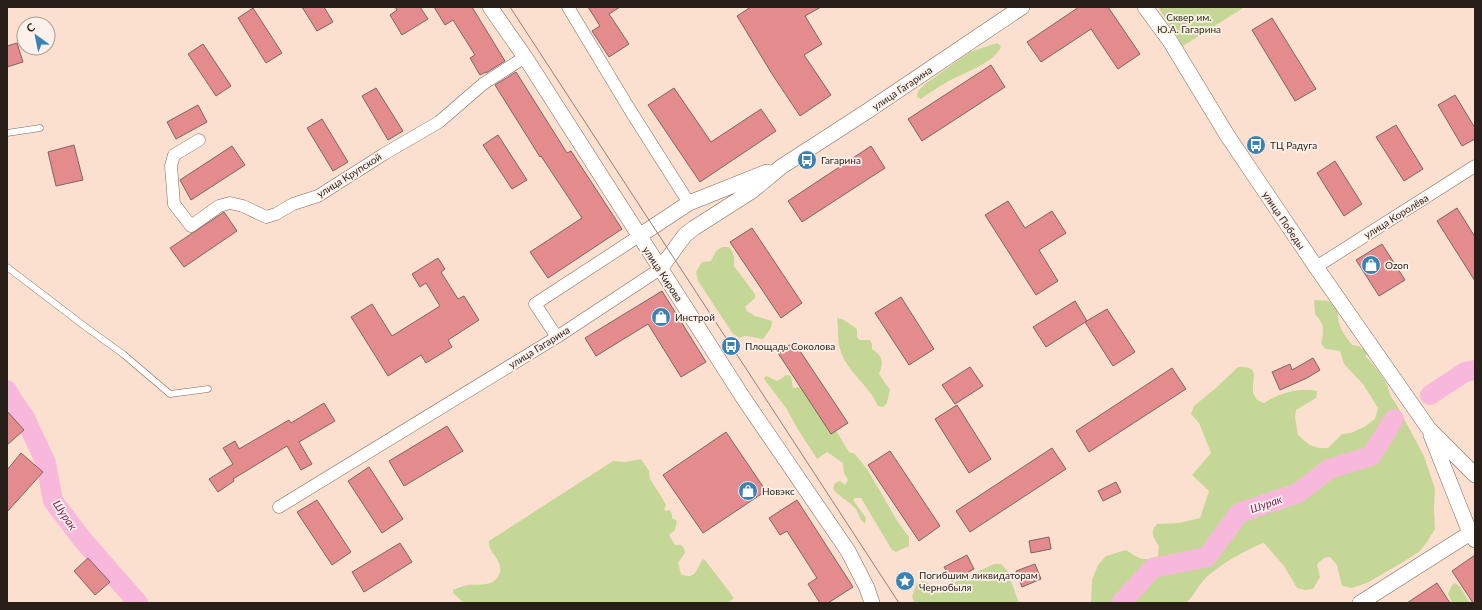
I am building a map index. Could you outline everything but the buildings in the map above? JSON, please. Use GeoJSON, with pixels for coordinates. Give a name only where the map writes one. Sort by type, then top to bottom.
{"type":"FeatureCollection","features":[{"type":"Feature","properties":{"kind":"street","name":"улица Кирова"},"geometry":{"type":"LineString","coordinates":[[490,7],[525,57],[744,399],[848,551],[872,603]]}},
{"type":"Feature","properties":{"kind":"street"},"geometry":{"type":"LineString","coordinates":[[568,7],[630,110],[689,203]]}},
{"type":"Feature","properties":{"kind":"street","name":"улица Гагарина"},"geometry":{"type":"LineString","coordinates":[[279,507],[557,336],[660,269],[685,236],[694,228],[752,191],[781,167],[1022,7]]}},
{"type":"Feature","properties":{"kind":"street","name":"улица Победы"},"geometry":{"type":"LineString","coordinates":[[1145,7],[1170,41],[1227,135],[1428,429],[1475,475]]}},
{"type":"Feature","properties":{"kind":"street","name":"улица Крупской"},"geometry":{"type":"LineString","coordinates":[[199,140],[174,155],[171,166],[174,204],[191,226],[219,206],[230,203],[243,206],[266,217],[276,214],[294,204],[318,196],[384,154],[439,122],[483,84],[525,57]]}},
{"type":"Feature","properties":{"kind":"street","name":"улица Королёва"},"geometry":{"type":"LineString","coordinates":[[1316,266],[1475,166]]}},
{"type":"Feature","properties":{"kind":"street","name":"улица Гагарина"},"geometry":{"type":"LineString","coordinates":[[557,336],[535,304],[689,203],[781,167]]}},
{"type":"Feature","properties":{"kind":"street","name":"улица Победы"},"geometry":{"type":"LineString","coordinates":[[1428,429],[1473,535]]}},
{"type":"Feature","properties":{"kind":"street"},"geometry":{"type":"LineString","coordinates":[[1360,603],[1473,535]]}},
{"type":"Feature","properties":{"kind":"lane"},"geometry":{"type":"LineString","coordinates":[[7,133],[40,128]]}},
{"type":"Feature","properties":{"kind":"lane"},"geometry":{"type":"LineString","coordinates":[[7,266],[122,354],[170,394],[208,389]]}},
{"type":"Feature","properties":{"kind":"green space","name":"Сквер им. Ю.А. Гагарина"},"geometry":{"type":"Polygon","coordinates":[[[1158,7],[1242,7],[1243,8],[1183,46],[1158,7]]]}},
{"type":"Feature","properties":{"kind":"green space"},"geometry":{"type":"Polygon","coordinates":[[[997,43],[1001,46],[998,52],[986,62],[947,82],[921,99],[917,97],[918,91],[925,84],[970,52],[997,43]]]}},
{"type":"Feature","properties":{"kind":"green space"},"geometry":{"type":"Polygon","coordinates":[[[722,247],[729,247],[731,249],[734,255],[734,266],[755,294],[755,298],[745,307],[747,311],[755,316],[772,321],[771,328],[763,339],[748,336],[740,338],[733,334],[698,281],[696,272],[702,262],[711,261],[716,251],[722,247]]]}},
{"type":"Feature","properties":{"kind":"green space"},"geometry":{"type":"Polygon","coordinates":[[[1314,300],[1329,301],[1338,310],[1338,321],[1343,333],[1352,345],[1359,346],[1367,352],[1366,357],[1378,370],[1386,382],[1390,395],[1424,456],[1435,489],[1435,529],[1427,542],[1419,552],[1403,562],[1367,583],[1352,588],[1342,586],[1337,565],[1330,557],[1324,558],[1317,564],[1320,577],[1313,589],[1305,590],[1297,588],[1284,566],[1264,543],[1241,554],[1215,570],[1203,581],[1186,603],[1091,603],[1092,580],[1098,565],[1106,556],[1126,550],[1141,559],[1148,559],[1158,556],[1159,546],[1154,538],[1153,532],[1157,524],[1179,523],[1200,518],[1209,491],[1192,475],[1211,453],[1199,423],[1191,414],[1194,406],[1238,367],[1250,368],[1253,370],[1253,393],[1257,400],[1264,403],[1276,396],[1297,390],[1317,391],[1316,398],[1296,410],[1295,417],[1298,435],[1308,444],[1315,447],[1328,448],[1342,434],[1351,433],[1364,427],[1375,419],[1378,408],[1363,384],[1344,364],[1340,351],[1326,349],[1321,344],[1323,328],[1321,321],[1315,314],[1314,300]]]}},
{"type":"Feature","properties":{"kind":"green space"},"geometry":{"type":"Polygon","coordinates":[[[837,318],[844,320],[857,329],[857,337],[860,340],[870,340],[872,349],[882,360],[882,366],[879,374],[890,390],[887,403],[883,407],[878,406],[869,391],[852,371],[843,357],[839,346],[837,318]]]}},
{"type":"Feature","properties":{"kind":"green space"},"geometry":{"type":"Polygon","coordinates":[[[786,375],[791,376],[793,388],[800,387],[813,393],[849,452],[855,454],[867,469],[898,522],[909,537],[909,546],[896,552],[892,550],[861,498],[855,498],[853,500],[866,518],[865,524],[855,508],[833,489],[835,483],[840,481],[845,485],[848,480],[844,473],[843,463],[827,452],[817,459],[786,408],[764,379],[766,376],[777,381],[786,375]]]}},
{"type":"Feature","properties":{"kind":"green space"},"geometry":{"type":"Polygon","coordinates":[[[641,459],[649,471],[650,479],[666,505],[664,509],[666,511],[670,510],[672,518],[677,521],[675,530],[669,535],[675,545],[681,545],[684,548],[685,553],[678,563],[681,574],[686,576],[693,575],[703,559],[705,560],[734,598],[728,603],[464,603],[453,593],[453,590],[460,587],[487,584],[498,577],[500,572],[499,563],[490,549],[489,541],[613,461],[625,462],[641,459]]]}},
{"type":"Feature","properties":{"kind":"green space"},"geometry":{"type":"Polygon","coordinates":[[[994,564],[1001,564],[1007,570],[1019,603],[915,603],[912,597],[917,583],[924,581],[935,587],[943,588],[994,564]]]}},
{"type":"Feature","properties":{"kind":"green space"},"geometry":{"type":"Polygon","coordinates":[[[1456,583],[1470,603],[1452,603],[1448,594],[1452,585],[1456,583]]]}},
{"type":"Feature","properties":{"kind":"waterway","name":"Шурак"},"geometry":{"type":"LineString","coordinates":[[1430,395],[1465,372],[1475,370]]}},
{"type":"Feature","properties":{"kind":"waterway","name":"Шурак"},"geometry":{"type":"LineString","coordinates":[[7,390],[25,418],[46,463],[53,501],[82,539],[138,603]]}},
{"type":"Feature","properties":{"kind":"waterway","name":"Шурак"},"geometry":{"type":"LineString","coordinates":[[1121,603],[1153,568],[1207,557],[1239,513],[1298,493],[1329,469],[1371,456],[1394,419]]}},
{"type":"Feature","properties":{"kind":"tram line"},"geometry":{"type":"LineString","coordinates":[[510,7],[899,603]]}},
{"type":"Feature","properties":{"kind":"place","name":"ТЦ Радуга"},"geometry":{"type":"Point","coordinates":[1256,145]}},
{"type":"Feature","properties":{"kind":"place","name":"Гагарина"},"geometry":{"type":"Point","coordinates":[807,160]}},
{"type":"Feature","properties":{"kind":"place","name":"Ozon"},"geometry":{"type":"Point","coordinates":[1371,265]}},
{"type":"Feature","properties":{"kind":"place","name":"Инстрой"},"geometry":{"type":"Point","coordinates":[661,317]}},
{"type":"Feature","properties":{"kind":"place","name":"Площадь Соколова"},"geometry":{"type":"Point","coordinates":[731,346]}},
{"type":"Feature","properties":{"kind":"place","name":"Новэкс"},"geometry":{"type":"Point","coordinates":[748,491]}},
{"type":"Feature","properties":{"kind":"place","name":"Погибшим ликвидаторам Чернобыля"},"geometry":{"type":"Point","coordinates":[905,581]}}]}
